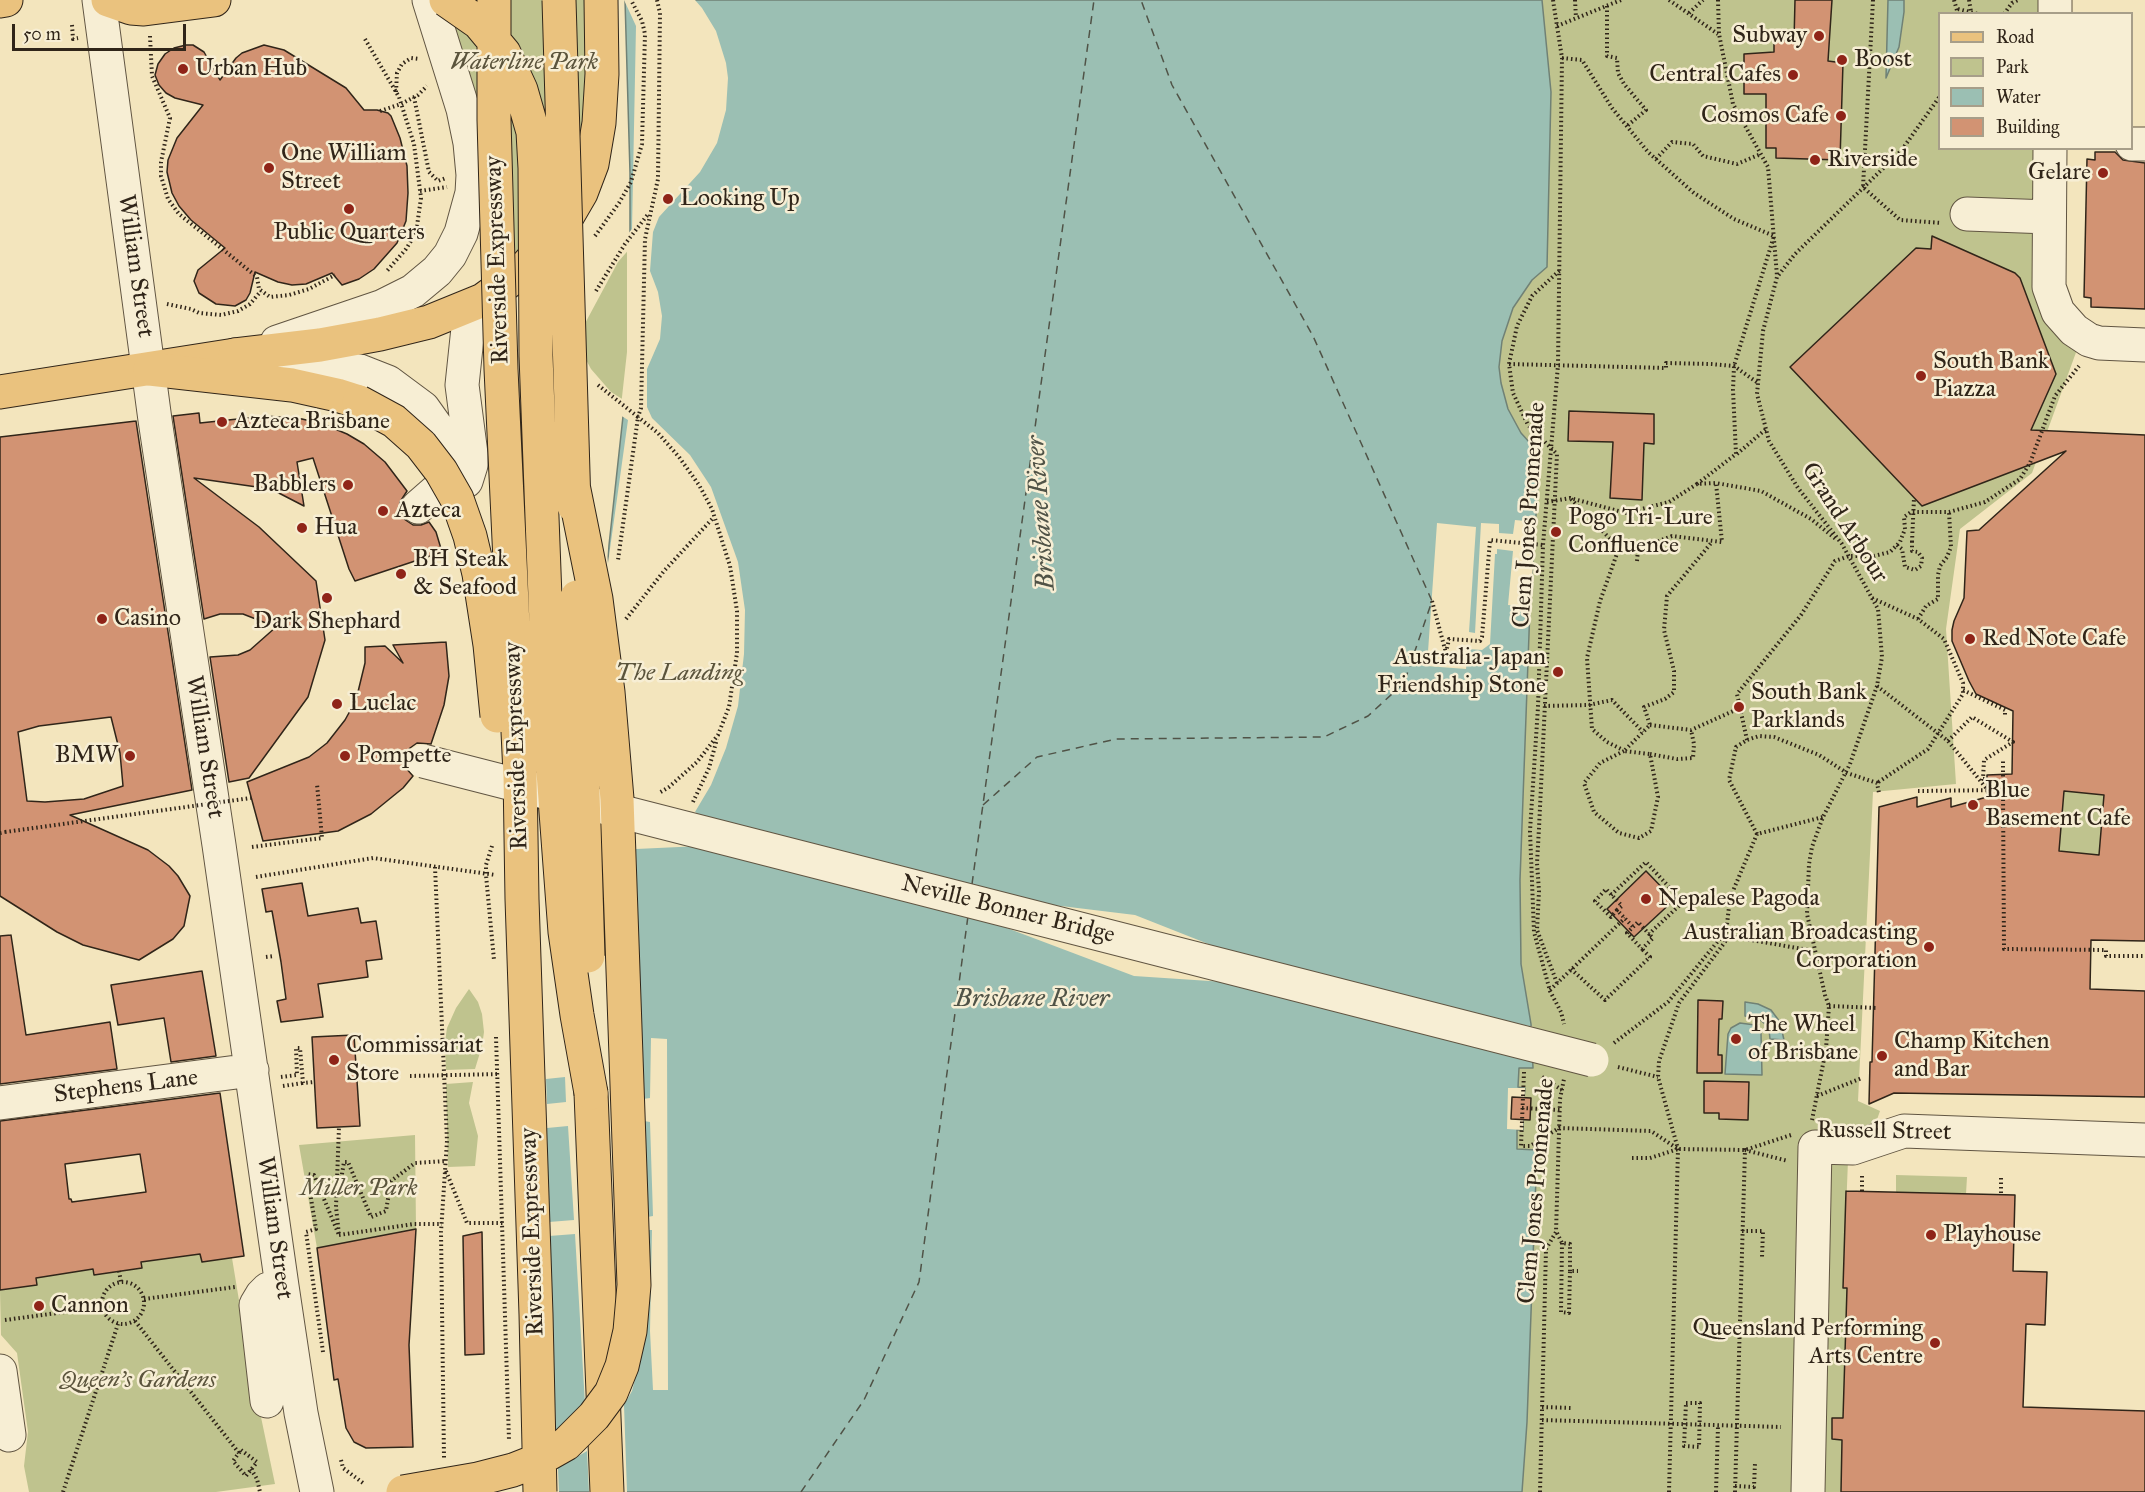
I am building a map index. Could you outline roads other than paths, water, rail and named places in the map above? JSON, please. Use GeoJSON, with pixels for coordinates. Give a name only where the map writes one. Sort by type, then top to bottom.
{"type":"FeatureCollection","features":[{"type":"Feature","properties":{"kind":"main road"},"geometry":{"type":"LineString","coordinates":[[0,1],[6,0]]}},
{"type":"Feature","properties":{"kind":"main road"},"geometry":{"type":"LineString","coordinates":[[108,0],[131,8],[144,9],[214,0]]}},
{"type":"Feature","properties":{"kind":"main road"},"geometry":{"type":"LineString","coordinates":[[446,0],[479,23],[504,53],[521,90],[532,132],[535,168],[537,367],[550,732],[567,950],[591,1093]]}},
{"type":"Feature","properties":{"kind":"main road","name":"Riverside Expressway"},"geometry":{"type":"LineString","coordinates":[[494,0],[494,120],[501,345],[520,774],[540,1492]]}},
{"type":"Feature","properties":{"kind":"main road"},"geometry":{"type":"LineString","coordinates":[[559,0],[591,1093],[607,1492]]}},
{"type":"Feature","properties":{"kind":"main road"},"geometry":{"type":"LineString","coordinates":[[0,392],[224,357],[320,345],[380,334],[429,322],[473,305],[493,294],[520,273],[548,243],[572,210],[587,180],[596,144],[602,74],[601,0]]}},
{"type":"Feature","properties":{"kind":"main road"},"geometry":{"type":"LineString","coordinates":[[150,369],[292,385],[359,402],[394,422],[421,445],[448,482],[464,514],[476,557],[484,605],[500,753],[522,899]]}},
{"type":"Feature","properties":{"kind":"main road"},"geometry":{"type":"LineString","coordinates":[[403,1492],[497,1475],[536,1461],[559,1449],[575,1436],[607,1399],[622,1366],[632,1319],[634,1286],[617,799],[610,713],[596,599],[573,484]]}},
{"type":"Feature","properties":{"kind":"street","name":"William Street"},"geometry":{"type":"LineString","coordinates":[[99,0],[155,420],[267,1074],[282,1287],[299,1403],[317,1492]]}},
{"type":"Feature","properties":{"kind":"street"},"geometry":{"type":"LineString","coordinates":[[224,357],[317,329],[383,306],[405,295],[433,276],[458,240],[472,193],[470,144],[463,109],[429,0]]}},
{"type":"Feature","properties":{"kind":"street"},"geometry":{"type":"LineString","coordinates":[[2050,150],[2049,287],[2058,312],[2083,348],[2099,343],[2145,345]]}},
{"type":"Feature","properties":{"kind":"street"},"geometry":{"type":"LineString","coordinates":[[1967,214],[2049,217]]}},
{"type":"Feature","properties":{"kind":"street"},"geometry":{"type":"LineString","coordinates":[[224,357],[333,366],[376,376],[399,388],[423,408],[433,420],[445,439],[452,457],[452,469],[446,481],[423,513],[458,494],[466,481],[471,465],[462,385],[468,328],[473,305]]}},
{"type":"Feature","properties":{"kind":"street","name":"Neville Bonner Bridge"},"geometry":{"type":"LineString","coordinates":[[423,761],[1578,1066]]}},
{"type":"Feature","properties":{"kind":"street","name":"Stephens Lane"},"geometry":{"type":"LineString","coordinates":[[0,1103],[267,1074]]}},
{"type":"Feature","properties":{"kind":"street","name":"Russell Street"},"geometry":{"type":"LineString","coordinates":[[1808,1492],[1815,1147],[1853,1148],[1904,1131],[2145,1140]]}},
{"type":"Feature","properties":{"kind":"street"},"geometry":{"type":"LineString","coordinates":[[267,1401],[256,1305],[257,1300],[268,1289],[282,1287]]}},
{"type":"Feature","properties":{"kind":"street"},"geometry":{"type":"LineString","coordinates":[[0,1371],[9,1435]]}},
{"type":"Feature","properties":{"kind":"water","name":"Brisbane River"},"geometry":{"type":"Polygon","coordinates":[[[625,0],[1542,0],[1551,92],[1547,267],[1532,280],[1513,308],[1502,341],[1499,367],[1508,409],[1521,433],[1540,454],[1530,607],[1520,880],[1521,964],[1531,1024],[1533,1068],[1519,1068],[1518,1087],[1525,1088],[1523,1130],[1517,1130],[1517,1149],[1537,1150],[1527,1422],[1522,1492],[547,1492],[538,971],[600,687],[609,545],[630,352],[630,173],[625,0]]]}},
{"type":"Feature","properties":{"kind":"water"},"geometry":{"type":"Polygon","coordinates":[[[1888,0],[1904,0],[1904,12],[1899,47],[1886,78],[1888,0]]]}},
{"type":"Feature","properties":{"kind":"water"},"geometry":{"type":"Polygon","coordinates":[[[1745,1002],[1758,1004],[1771,1010],[1780,1022],[1784,1040],[1770,1039],[1769,1030],[1765,1024],[1758,1018],[1745,1016],[1745,1002]]]}},
{"type":"Feature","properties":{"kind":"water"},"geometry":{"type":"Polygon","coordinates":[[[1740,1023],[1755,1025],[1761,1033],[1762,1075],[1725,1074],[1728,1034],[1731,1028],[1740,1023]]]}},
{"type":"Feature","properties":{"kind":"place","name":"Subway"},"geometry":{"type":"Point","coordinates":[1819,36]}},
{"type":"Feature","properties":{"kind":"place","name":"Boost"},"geometry":{"type":"Point","coordinates":[1842,60]}},
{"type":"Feature","properties":{"kind":"place","name":"Urban Hub"},"geometry":{"type":"Point","coordinates":[183,69]}},
{"type":"Feature","properties":{"kind":"place","name":"Central Cafes"},"geometry":{"type":"Point","coordinates":[1793,75]}},
{"type":"Feature","properties":{"kind":"place","name":"Cosmos Cafe"},"geometry":{"type":"Point","coordinates":[1841,116]}},
{"type":"Feature","properties":{"kind":"place","name":"Riverside"},"geometry":{"type":"Point","coordinates":[1815,160]}},
{"type":"Feature","properties":{"kind":"place","name":"One William Street"},"geometry":{"type":"Point","coordinates":[269,168]}},
{"type":"Feature","properties":{"kind":"place","name":"Gelare"},"geometry":{"type":"Point","coordinates":[2103,173]}},
{"type":"Feature","properties":{"kind":"place","name":"Looking Up"},"geometry":{"type":"Point","coordinates":[668,199]}},
{"type":"Feature","properties":{"kind":"place","name":"Public Quarters"},"geometry":{"type":"Point","coordinates":[349,209]}},
{"type":"Feature","properties":{"kind":"place","name":"South Bank Piazza"},"geometry":{"type":"Point","coordinates":[1921,376]}},
{"type":"Feature","properties":{"kind":"place","name":"Azteca Brisbane"},"geometry":{"type":"Point","coordinates":[222,422]}},
{"type":"Feature","properties":{"kind":"place","name":"Babblers"},"geometry":{"type":"Point","coordinates":[348,485]}},
{"type":"Feature","properties":{"kind":"place","name":"Azteca"},"geometry":{"type":"Point","coordinates":[383,511]}},
{"type":"Feature","properties":{"kind":"place","name":"Hua"},"geometry":{"type":"Point","coordinates":[302,528]}},
{"type":"Feature","properties":{"kind":"place","name":"Pogo Tri-Lure Confluence"},"geometry":{"type":"Point","coordinates":[1556,532]}},
{"type":"Feature","properties":{"kind":"place","name":"BH Steak & Seafood"},"geometry":{"type":"Point","coordinates":[401,574]}},
{"type":"Feature","properties":{"kind":"place","name":"Dark Shephard"},"geometry":{"type":"Point","coordinates":[327,598]}},
{"type":"Feature","properties":{"kind":"place","name":"Casino"},"geometry":{"type":"Point","coordinates":[102,619]}},
{"type":"Feature","properties":{"kind":"place","name":"Red Note Cafe"},"geometry":{"type":"Point","coordinates":[1970,639]}},
{"type":"Feature","properties":{"kind":"place","name":"Australia-Japan Friendship Stone"},"geometry":{"type":"Point","coordinates":[1558,672]}},
{"type":"Feature","properties":{"kind":"place","name":"Luclac"},"geometry":{"type":"Point","coordinates":[337,704]}},
{"type":"Feature","properties":{"kind":"place","name":"South Bank Parklands"},"geometry":{"type":"Point","coordinates":[1739,707]}},
{"type":"Feature","properties":{"kind":"place","name":"BMW"},"geometry":{"type":"Point","coordinates":[130,756]}},
{"type":"Feature","properties":{"kind":"place","name":"Pompette"},"geometry":{"type":"Point","coordinates":[345,756]}},
{"type":"Feature","properties":{"kind":"place","name":"Blue Basement Cafe"},"geometry":{"type":"Point","coordinates":[1973,805]}},
{"type":"Feature","properties":{"kind":"place","name":"Nepalese Pagoda"},"geometry":{"type":"Point","coordinates":[1646,899]}},
{"type":"Feature","properties":{"kind":"place","name":"Australian Broadcasting Corporation"},"geometry":{"type":"Point","coordinates":[1929,947]}},
{"type":"Feature","properties":{"kind":"place","name":"The Wheel of Brisbane"},"geometry":{"type":"Point","coordinates":[1736,1039]}},
{"type":"Feature","properties":{"kind":"place","name":"Champ Kitchen and Bar"},"geometry":{"type":"Point","coordinates":[1882,1056]}},
{"type":"Feature","properties":{"kind":"place","name":"Commissariat Store"},"geometry":{"type":"Point","coordinates":[334,1060]}},
{"type":"Feature","properties":{"kind":"place","name":"Playhouse"},"geometry":{"type":"Point","coordinates":[1931,1235]}},
{"type":"Feature","properties":{"kind":"place","name":"Cannon"},"geometry":{"type":"Point","coordinates":[39,1306]}},
{"type":"Feature","properties":{"kind":"place","name":"Queensland Performing Arts Centre"},"geometry":{"type":"Point","coordinates":[1935,1343]}},
{"type":"Feature","properties":{"kind":"park label","name":"Waterline Park"},"geometry":{"type":"Point","coordinates":[524,63]}},
{"type":"Feature","properties":{"kind":"park label","name":"The Landing"},"geometry":{"type":"Point","coordinates":[679,674]}},
{"type":"Feature","properties":{"kind":"park label","name":"Miller Park"},"geometry":{"type":"Point","coordinates":[359,1189]}},
{"type":"Feature","properties":{"kind":"park label","name":"Queen's Gardens"},"geometry":{"type":"Point","coordinates":[138,1381]}}]}
